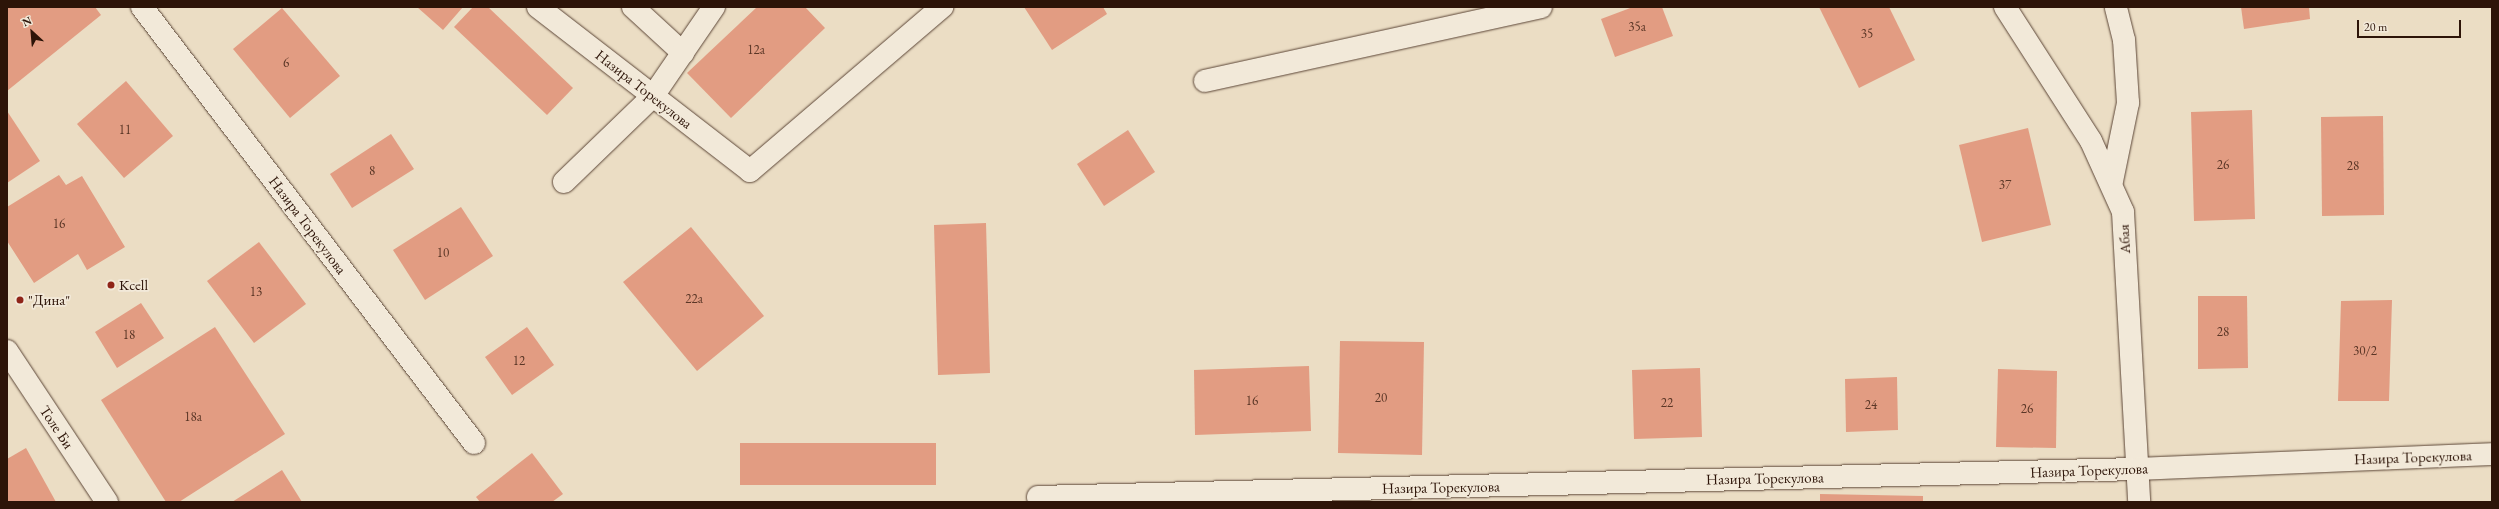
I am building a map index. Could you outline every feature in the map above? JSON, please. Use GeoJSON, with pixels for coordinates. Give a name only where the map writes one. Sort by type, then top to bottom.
{"type":"FeatureCollection","features":[{"type":"Feature","properties":{"kind":"street","name":"Назира Торекулова"},"geometry":{"type":"LineString","coordinates":[[142,7],[474,443]]}},
{"type":"Feature","properties":{"kind":"street","name":"Назира Торекулова"},"geometry":{"type":"LineString","coordinates":[[538,7],[750,171],[942,7]]}},
{"type":"Feature","properties":{"kind":"street"},"geometry":{"type":"LineString","coordinates":[[633,7],[683,53]]}},
{"type":"Feature","properties":{"kind":"street"},"geometry":{"type":"LineString","coordinates":[[564,182],[653,96],[714,7]]}},
{"type":"Feature","properties":{"kind":"street"},"geometry":{"type":"LineString","coordinates":[[1205,81],[1541,7]]}},
{"type":"Feature","properties":{"kind":"street","name":"Абая"},"geometry":{"type":"LineString","coordinates":[[2006,7],[2090,141],[2112,181],[2123,212],[2139,502]]}},
{"type":"Feature","properties":{"kind":"street"},"geometry":{"type":"LineString","coordinates":[[2112,181],[2128,103],[2124,40],[2116,7]]}},
{"type":"Feature","properties":{"kind":"street","name":"Толе Би"},"geometry":{"type":"LineString","coordinates":[[7,351],[107,502]]}},
{"type":"Feature","properties":{"kind":"street","name":"Назира Торекулова"},"geometry":{"type":"LineString","coordinates":[[1038,497],[2136,469],[2492,454]]}},
{"type":"Feature","properties":{"kind":"building"},"geometry":{"type":"Polygon","coordinates":[[[7,7],[95,7],[101,15],[7,91],[7,7]]]}},
{"type":"Feature","properties":{"kind":"building"},"geometry":{"type":"Polygon","coordinates":[[[417,7],[463,7],[443,30],[417,7]]]}},
{"type":"Feature","properties":{"kind":"building"},"geometry":{"type":"Polygon","coordinates":[[[473,7],[488,7],[573,88],[547,115],[454,27],[473,7]]]}},
{"type":"Feature","properties":{"kind":"building"},"geometry":{"type":"Polygon","coordinates":[[[757,7],[805,7],[825,28],[731,118],[687,73],[757,7]]]}},
{"type":"Feature","properties":{"kind":"building"},"geometry":{"type":"Polygon","coordinates":[[[1024,7],[1103,7],[1107,14],[1052,50],[1024,7]]]}},
{"type":"Feature","properties":{"kind":"building"},"geometry":{"type":"Polygon","coordinates":[[[1633,7],[1662,7],[1673,36],[1615,57],[1601,19],[1633,7]]]}},
{"type":"Feature","properties":{"kind":"building"},"geometry":{"type":"Polygon","coordinates":[[[1819,7],[1889,7],[1915,60],[1859,88],[1819,7]]]}},
{"type":"Feature","properties":{"kind":"building"},"geometry":{"type":"Polygon","coordinates":[[[2241,7],[2309,7],[2310,19],[2244,29],[2241,7]]]}},
{"type":"Feature","properties":{"kind":"building"},"geometry":{"type":"Polygon","coordinates":[[[282,8],[340,76],[290,118],[233,49],[282,8]]]}},
{"type":"Feature","properties":{"kind":"building"},"geometry":{"type":"Polygon","coordinates":[[[126,81],[173,136],[124,178],[77,124],[126,81]]]}},
{"type":"Feature","properties":{"kind":"building"},"geometry":{"type":"Polygon","coordinates":[[[2252,110],[2255,219],[2194,221],[2191,112],[2252,110]]]}},
{"type":"Feature","properties":{"kind":"building"},"geometry":{"type":"Polygon","coordinates":[[[7,111],[40,161],[7,183],[7,111]]]}},
{"type":"Feature","properties":{"kind":"building"},"geometry":{"type":"Polygon","coordinates":[[[2383,116],[2384,215],[2322,216],[2321,117],[2383,116]]]}},
{"type":"Feature","properties":{"kind":"building"},"geometry":{"type":"Polygon","coordinates":[[[2028,128],[2051,225],[1982,242],[1959,145],[2028,128]]]}},
{"type":"Feature","properties":{"kind":"building"},"geometry":{"type":"Polygon","coordinates":[[[1128,130],[1155,172],[1104,206],[1077,164],[1128,130]]]}},
{"type":"Feature","properties":{"kind":"building"},"geometry":{"type":"Polygon","coordinates":[[[391,134],[414,169],[352,208],[330,174],[391,134]]]}},
{"type":"Feature","properties":{"kind":"building"},"geometry":{"type":"Polygon","coordinates":[[[59,175],[66,185],[82,176],[125,247],[87,270],[78,254],[34,283],[7,241],[7,207],[59,175]]]}},
{"type":"Feature","properties":{"kind":"building"},"geometry":{"type":"Polygon","coordinates":[[[461,207],[493,256],[425,300],[393,250],[461,207]]]}},
{"type":"Feature","properties":{"kind":"building"},"geometry":{"type":"Polygon","coordinates":[[[986,223],[990,373],[938,375],[934,225],[986,223]]]}},
{"type":"Feature","properties":{"kind":"building"},"geometry":{"type":"Polygon","coordinates":[[[691,227],[764,316],[697,371],[623,282],[691,227]]]}},
{"type":"Feature","properties":{"kind":"building"},"geometry":{"type":"Polygon","coordinates":[[[259,242],[306,304],[254,343],[207,281],[259,242]]]}},
{"type":"Feature","properties":{"kind":"building"},"geometry":{"type":"Polygon","coordinates":[[[2198,296],[2247,296],[2248,368],[2198,369],[2198,296]]]}},
{"type":"Feature","properties":{"kind":"building"},"geometry":{"type":"Polygon","coordinates":[[[2392,300],[2389,401],[2338,401],[2341,301],[2392,300]]]}},
{"type":"Feature","properties":{"kind":"building"},"geometry":{"type":"Polygon","coordinates":[[[141,303],[164,338],[117,368],[95,332],[141,303]]]}},
{"type":"Feature","properties":{"kind":"building"},"geometry":{"type":"Polygon","coordinates":[[[215,327],[285,434],[179,502],[166,502],[101,400],[215,327]]]}},
{"type":"Feature","properties":{"kind":"building"},"geometry":{"type":"Polygon","coordinates":[[[527,327],[554,365],[512,395],[485,357],[527,327]]]}},
{"type":"Feature","properties":{"kind":"building"},"geometry":{"type":"Polygon","coordinates":[[[1340,341],[1424,342],[1422,455],[1338,453],[1340,341]]]}},
{"type":"Feature","properties":{"kind":"building"},"geometry":{"type":"Polygon","coordinates":[[[1309,366],[1311,431],[1195,435],[1194,370],[1309,366]]]}},
{"type":"Feature","properties":{"kind":"building"},"geometry":{"type":"Polygon","coordinates":[[[1700,368],[1702,437],[1634,439],[1632,370],[1700,368]]]}},
{"type":"Feature","properties":{"kind":"building"},"geometry":{"type":"Polygon","coordinates":[[[1998,369],[2057,371],[2056,448],[1996,447],[1998,369]]]}},
{"type":"Feature","properties":{"kind":"building"},"geometry":{"type":"Polygon","coordinates":[[[1897,377],[1898,430],[1846,432],[1845,379],[1897,377]]]}},
{"type":"Feature","properties":{"kind":"building"},"geometry":{"type":"Polygon","coordinates":[[[740,443],[936,443],[936,485],[740,485],[740,443]]]}},
{"type":"Feature","properties":{"kind":"building"},"geometry":{"type":"Polygon","coordinates":[[[26,448],[56,502],[7,502],[7,459],[26,448]]]}},
{"type":"Feature","properties":{"kind":"building"},"geometry":{"type":"Polygon","coordinates":[[[532,453],[563,494],[552,502],[480,502],[476,497],[532,453]]]}},
{"type":"Feature","properties":{"kind":"building"},"geometry":{"type":"Polygon","coordinates":[[[282,470],[302,502],[232,502],[282,470]]]}},
{"type":"Feature","properties":{"kind":"building"},"geometry":{"type":"Polygon","coordinates":[[[1820,494],[1923,496],[1923,502],[1820,502],[1820,494]]]}},
{"type":"Feature","properties":{"kind":"place","name":"Kcell"},"geometry":{"type":"Point","coordinates":[111,285]}},
{"type":"Feature","properties":{"kind":"place","name":"\"Дина\""},"geometry":{"type":"Point","coordinates":[20,300]}}]}
